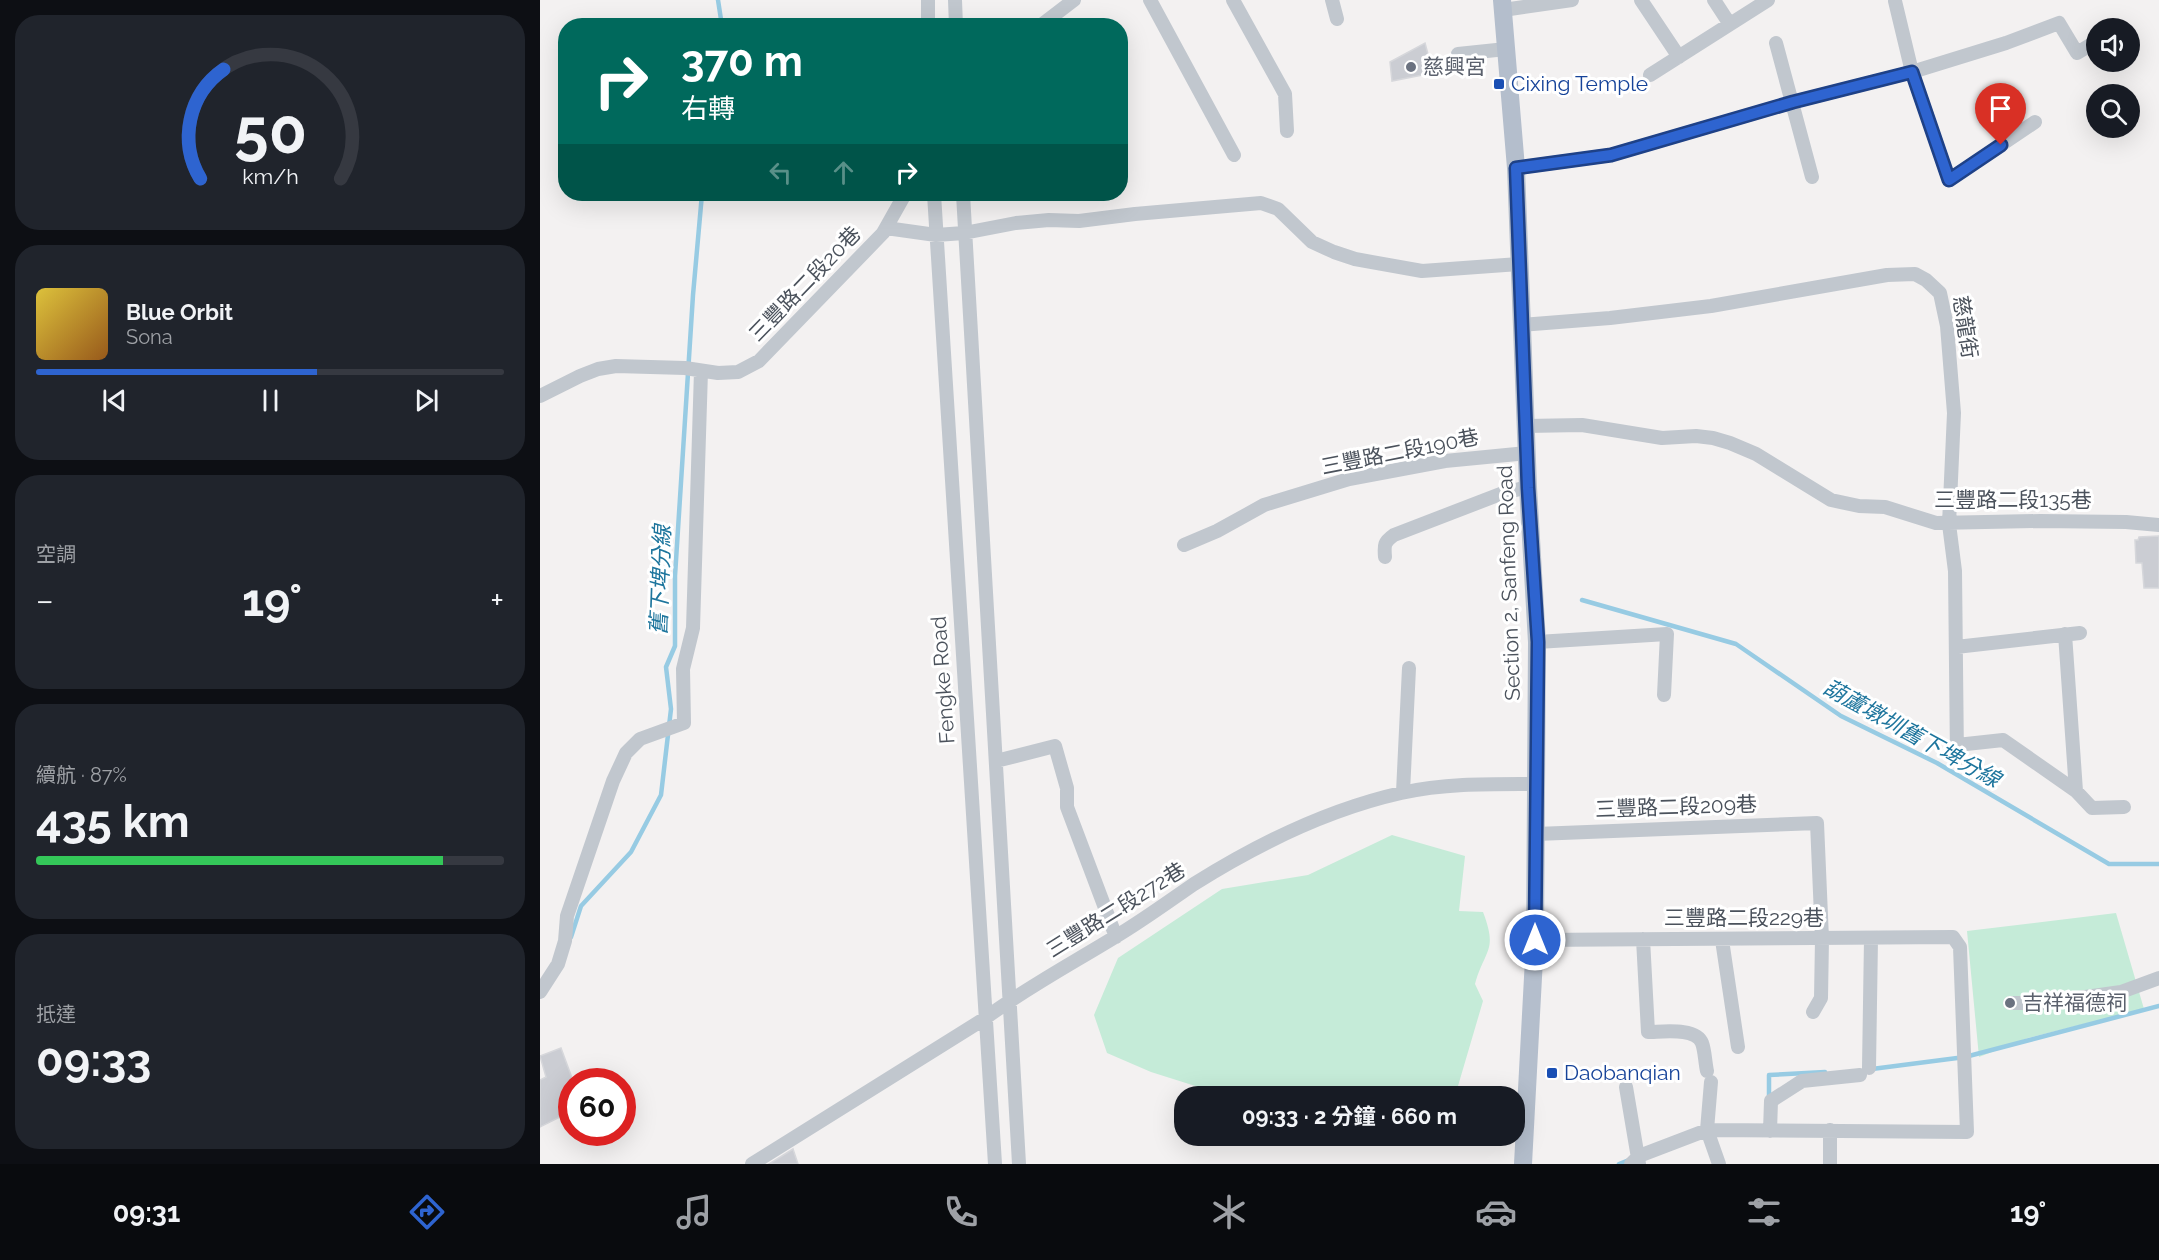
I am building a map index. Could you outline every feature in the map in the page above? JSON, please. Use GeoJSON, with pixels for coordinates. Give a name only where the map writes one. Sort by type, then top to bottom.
{"type":"FeatureCollection","features":[{"type":"Feature","properties":{"kind":"main road","name":"Section 2, Sanfeng Road"},"geometry":{"type":"LineString","coordinates":[[1503,5],[1516,168],[1528,488],[1538,642],[1535,940],[1523,1164]]}},
{"type":"Feature","properties":{"kind":"street"},"geometry":{"type":"LineString","coordinates":[[928,0],[928,18]]}},
{"type":"Feature","properties":{"kind":"street"},"geometry":{"type":"LineString","coordinates":[[955,0],[956,18]]}},
{"type":"Feature","properties":{"kind":"street"},"geometry":{"type":"LineString","coordinates":[[1050,18],[1074,0]]}},
{"type":"Feature","properties":{"kind":"street"},"geometry":{"type":"LineString","coordinates":[[1150,0],[1234,155]]}},
{"type":"Feature","properties":{"kind":"street"},"geometry":{"type":"LineString","coordinates":[[1233,0],[1237,3],[1285,94],[1287,130]]}},
{"type":"Feature","properties":{"kind":"street"},"geometry":{"type":"LineString","coordinates":[[1332,0],[1337,19]]}},
{"type":"Feature","properties":{"kind":"street"},"geometry":{"type":"LineString","coordinates":[[1503,5],[1572,0]]}},
{"type":"Feature","properties":{"kind":"street"},"geometry":{"type":"LineString","coordinates":[[1641,0],[1679,57]]}},
{"type":"Feature","properties":{"kind":"street"},"geometry":{"type":"LineString","coordinates":[[1714,0],[1729,23]]}},
{"type":"Feature","properties":{"kind":"street"},"geometry":{"type":"LineString","coordinates":[[1650,75],[1768,0]]}},
{"type":"Feature","properties":{"kind":"street"},"geometry":{"type":"LineString","coordinates":[[1895,1],[1912,72],[1949,180],[2035,122]]}},
{"type":"Feature","properties":{"kind":"street"},"geometry":{"type":"LineString","coordinates":[[1516,168],[1611,155],[1793,102],[1912,72],[2006,43],[2059,23],[2077,53],[2086,48]]}},
{"type":"Feature","properties":{"kind":"street"},"geometry":{"type":"LineString","coordinates":[[1776,42],[1812,177]]}},
{"type":"Feature","properties":{"kind":"street"},"geometry":{"type":"LineString","coordinates":[[1458,54],[1506,49]]}},
{"type":"Feature","properties":{"kind":"street","name":"三豐路二段20巷"},"geometry":{"type":"LineString","coordinates":[[540,396],[589,372],[616,366],[641,365],[718,373],[738,372],[759,361],[858,261],[886,228],[901,201]]}},
{"type":"Feature","properties":{"kind":"street","name":"Fengke Road"},"geometry":{"type":"LineString","coordinates":[[934,201],[984,1019],[995,1164]]}},
{"type":"Feature","properties":{"kind":"street"},"geometry":{"type":"LineString","coordinates":[[963,201],[1019,1164]]}},
{"type":"Feature","properties":{"kind":"street"},"geometry":{"type":"LineString","coordinates":[[886,228],[936,235],[964,233],[1016,223],[1050,220],[1078,221],[1261,203],[1278,209],[1312,242],[1355,259],[1422,271],[1519,264]]}},
{"type":"Feature","properties":{"kind":"street","name":"慈龍街"},"geometry":{"type":"LineString","coordinates":[[1522,326],[1700,307],[1878,276],[1915,274],[1926,280],[1940,292],[1947,326],[1954,413],[1949,524],[1955,571],[1957,752],[2003,740],[2076,791]]}},
{"type":"Feature","properties":{"kind":"street"},"geometry":{"type":"LineString","coordinates":[[540,992],[558,964],[565,940],[567,916],[613,781],[626,753],[640,739],[684,723],[683,669],[693,628],[701,371]]}},
{"type":"Feature","properties":{"kind":"street","name":"三豐路二段135巷"},"geometry":{"type":"LineString","coordinates":[[1526,426],[1582,425],[1662,438],[1696,436],[1713,438],[1749,451],[1831,500],[1859,506],[1885,507],[1936,524],[2040,521],[2126,522],[2159,525]]}},
{"type":"Feature","properties":{"kind":"street","name":"三豐路二段190巷"},"geometry":{"type":"LineString","coordinates":[[1184,545],[1217,531],[1264,505],[1349,479],[1445,461],[1527,453]]}},
{"type":"Feature","properties":{"kind":"street"},"geometry":{"type":"LineString","coordinates":[[1385,557],[1386,540],[1394,535],[1503,493],[1528,488]]}},
{"type":"Feature","properties":{"kind":"street"},"geometry":{"type":"LineString","coordinates":[[1956,646],[2080,633]]}},
{"type":"Feature","properties":{"kind":"street"},"geometry":{"type":"LineString","coordinates":[[1538,642],[1667,634],[1664,695]]}},
{"type":"Feature","properties":{"kind":"street"},"geometry":{"type":"LineString","coordinates":[[2065,634],[2076,791],[2091,808],[2124,807]]}},
{"type":"Feature","properties":{"kind":"street"},"geometry":{"type":"LineString","coordinates":[[1402,792],[1409,668]]}},
{"type":"Feature","properties":{"kind":"street"},"geometry":{"type":"LineString","coordinates":[[996,761],[1055,746],[1067,788],[1067,807],[1116,937]]}},
{"type":"Feature","properties":{"kind":"street","name":"三豐路二段272巷"},"geometry":{"type":"LineString","coordinates":[[752,1164],[984,1019],[1011,999],[1116,937],[1197,883],[1319,818],[1402,792],[1458,784],[1537,784]]}},
{"type":"Feature","properties":{"kind":"street","name":"三豐路二段209巷"},"geometry":{"type":"LineString","coordinates":[[1536,834],[1816,823],[1822,939]]}},
{"type":"Feature","properties":{"kind":"street","name":"三豐路二段229巷"},"geometry":{"type":"LineString","coordinates":[[1535,940],[1953,937],[1960,947],[1967,1132],[1830,1130]]}},
{"type":"Feature","properties":{"kind":"street"},"geometry":{"type":"LineString","coordinates":[[1643,939],[1648,1032],[1691,1032],[1702,1042],[1709,1076],[1707,1130],[1719,1164]]}},
{"type":"Feature","properties":{"kind":"street"},"geometry":{"type":"LineString","coordinates":[[1813,1012],[1821,998],[1822,939]]}},
{"type":"Feature","properties":{"kind":"street"},"geometry":{"type":"LineString","coordinates":[[1770,1131],[1771,1101],[1802,1081],[1864,1072],[1871,939]]}},
{"type":"Feature","properties":{"kind":"street"},"geometry":{"type":"LineString","coordinates":[[1722,940],[1738,1047]]}},
{"type":"Feature","properties":{"kind":"street"},"geometry":{"type":"LineString","coordinates":[[2010,1003],[2043,1003],[2121,992],[2159,978]]}},
{"type":"Feature","properties":{"kind":"street"},"geometry":{"type":"LineString","coordinates":[[1626,1087],[1636,1161],[1707,1130],[1830,1130],[1830,1164]]}},
{"type":"Feature","properties":{"kind":"green space"},"geometry":{"type":"Polygon","coordinates":[[[1392,835],[1465,856],[1459,911],[1483,912],[1490,943],[1475,984],[1483,1001],[1458,1086],[1195,1086],[1151,1072],[1107,1053],[1094,1015],[1118,958],[1222,889],[1308,875],[1392,835]]]}},
{"type":"Feature","properties":{"kind":"green space"},"geometry":{"type":"Polygon","coordinates":[[[2116,913],[2144,1009],[2028,1038],[1979,1057],[1967,931],[2116,913]]]}},
{"type":"Feature","properties":{"kind":"building","name":"慈興宮"},"geometry":{"type":"Polygon","coordinates":[[[1425,43],[1433,73],[1392,81],[1390,62],[1425,43]]]}},
{"type":"Feature","properties":{"kind":"building"},"geometry":{"type":"Polygon","coordinates":[[[2159,536],[2159,588],[2144,588],[2142,563],[2136,563],[2135,540],[2139,537],[2159,536]]]}},
{"type":"Feature","properties":{"kind":"building"},"geometry":{"type":"Polygon","coordinates":[[[561,1048],[568,1068],[558,1068],[558,1118],[540,1127],[540,1080],[546,1077],[540,1056],[561,1048]]]}},
{"type":"Feature","properties":{"kind":"building"},"geometry":{"type":"Polygon","coordinates":[[[793,1149],[798,1164],[769,1164],[793,1149]]]}},
{"type":"Feature","properties":{"kind":"waterway","name":"舊下埤分線"},"geometry":{"type":"LineString","coordinates":[[718,0],[721,18]]}},
{"type":"Feature","properties":{"kind":"waterway","name":"舊下埤分線"},"geometry":{"type":"LineString","coordinates":[[571,937],[581,906],[631,852],[661,795],[671,709],[666,667],[675,646],[675,576],[701,201]]}},
{"type":"Feature","properties":{"kind":"waterway","name":"葫蘆墩圳舊下埤分線"},"geometry":{"type":"LineString","coordinates":[[1582,600],[1736,644],[1841,716],[1937,763],[2109,864],[2159,864]]}},
{"type":"Feature","properties":{"kind":"waterway"},"geometry":{"type":"LineString","coordinates":[[1872,1069],[1965,1057],[2159,1006]]}},
{"type":"Feature","properties":{"kind":"waterway"},"geometry":{"type":"LineString","coordinates":[[1769,1100],[1769,1075],[1825,1072]]}},
{"type":"Feature","properties":{"kind":"waterway"},"geometry":{"type":"LineString","coordinates":[[1619,1164],[1629,1160]]}},
{"type":"Feature","properties":{"kind":"place","name":"慈興宮"},"geometry":{"type":"Point","coordinates":[1411,67]}},
{"type":"Feature","properties":{"kind":"place","name":"Cixing Temple"},"geometry":{"type":"Point","coordinates":[1499,84]}},
{"type":"Feature","properties":{"kind":"place","name":"吉祥福德祠"},"geometry":{"type":"Point","coordinates":[2010,1003]}},
{"type":"Feature","properties":{"kind":"place","name":"Daobanqian"},"geometry":{"type":"Point","coordinates":[1552,1073]}},
{"type":"Feature","properties":{"kind":"route"},"geometry":{"type":"LineString","coordinates":[[1535,940],[1538,642],[1528,488],[1516,168],[1611,155],[1793,102],[1912,72],[1949,180],[2001,145]]}}]}
